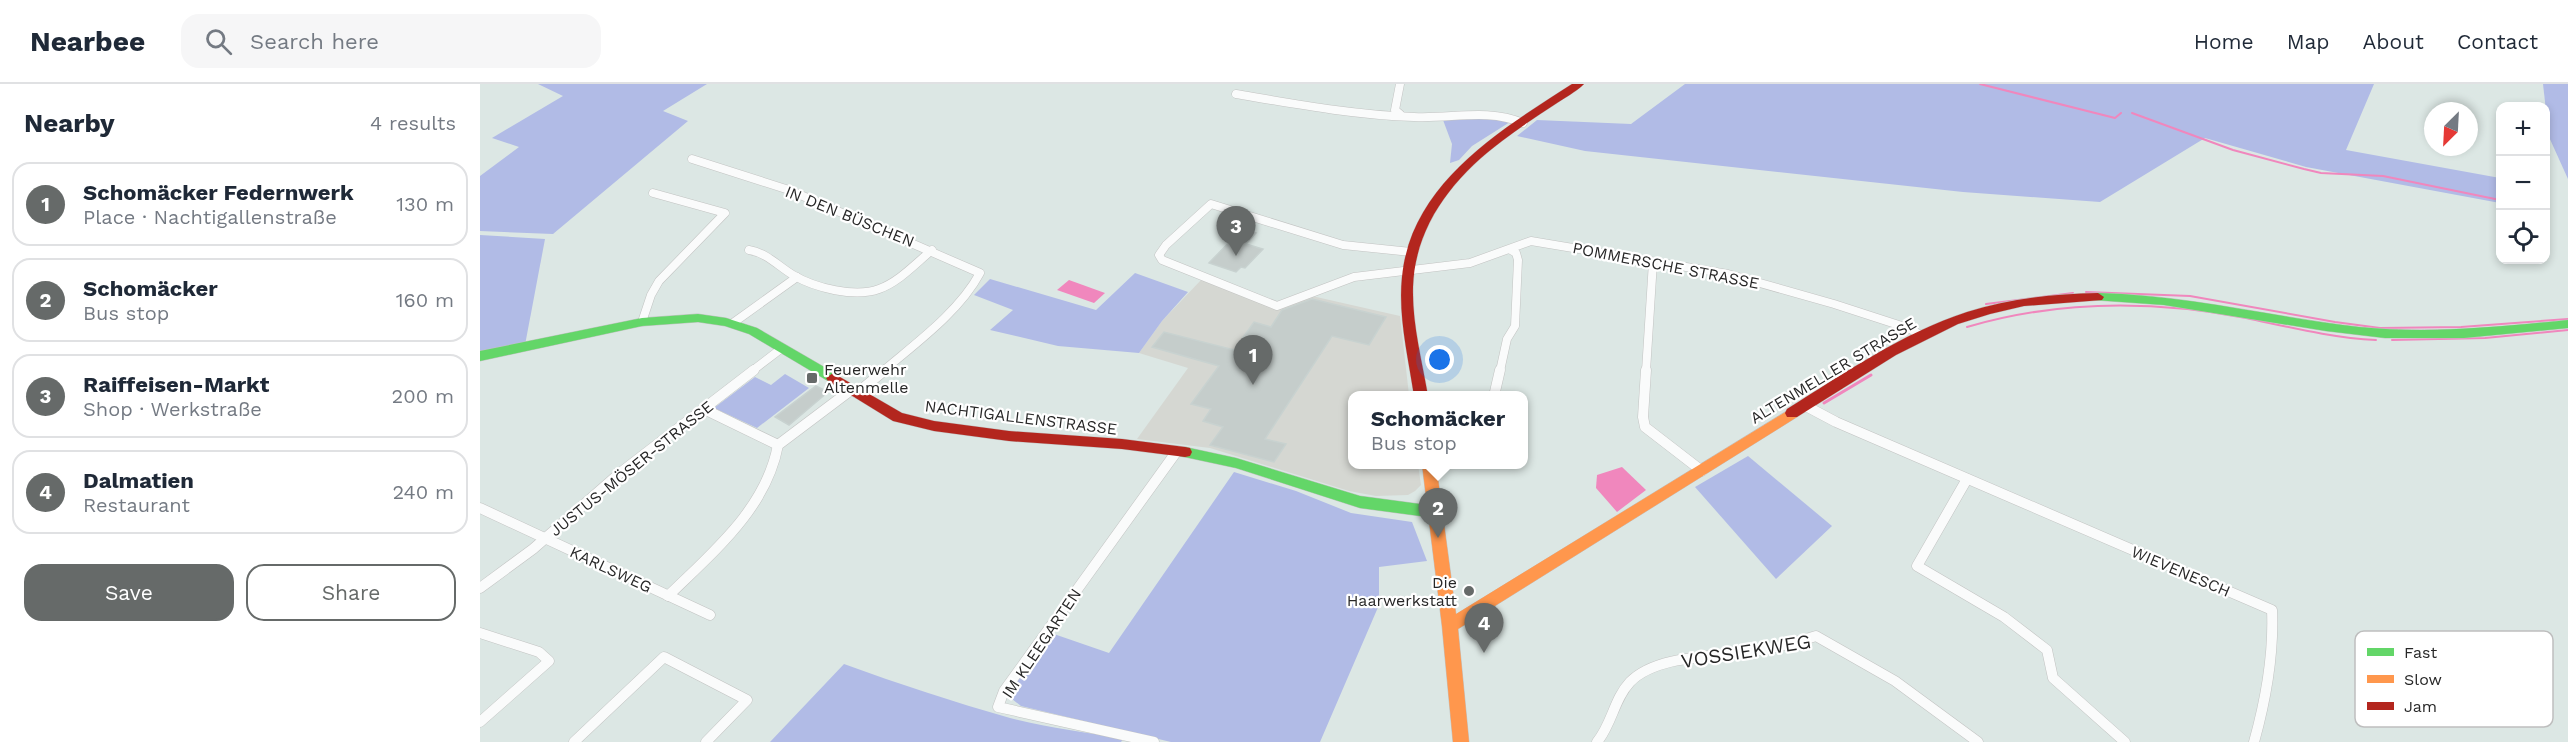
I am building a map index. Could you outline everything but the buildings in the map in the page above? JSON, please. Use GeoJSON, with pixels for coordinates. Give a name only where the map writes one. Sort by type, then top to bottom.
{"type":"FeatureCollection","features":[{"type":"Feature","properties":{"kind":"street"},"geometry":{"type":"LineString","coordinates":[[1400,84],[1395,110],[1400,114]]}},
{"type":"Feature","properties":{"kind":"street"},"geometry":{"type":"LineString","coordinates":[[1420,391],[1408,297],[1408,272],[1411,252],[1431,206],[1449,181],[1478,155],[1580,84]]}},
{"type":"Feature","properties":{"kind":"street"},"geometry":{"type":"LineString","coordinates":[[1236,94],[1332,110],[1417,117],[1501,114],[1523,123]]}},
{"type":"Feature","properties":{"kind":"street","name":"IN DEN BÜSCHEN"},"geometry":{"type":"LineString","coordinates":[[692,159],[704,165],[789,190],[932,250]]}},
{"type":"Feature","properties":{"kind":"street"},"geometry":{"type":"LineString","coordinates":[[642,322],[654,290],[692,248],[714,228],[725,213],[653,193]]}},
{"type":"Feature","properties":{"kind":"street","name":"POMMERSCHE STRASSE"},"geometry":{"type":"LineString","coordinates":[[1411,252],[1343,245],[1211,204],[1166,245],[1159,255],[1162,260],[1277,306],[1354,278],[1470,263],[1531,241],[1728,274],[1883,320],[1921,335]]}},
{"type":"Feature","properties":{"kind":"street","name":"IN DEN BÜSCHEN"},"geometry":{"type":"LineString","coordinates":[[749,250],[768,256],[796,277],[837,289],[862,291],[879,290],[932,250]]}},
{"type":"Feature","properties":{"kind":"street"},"geometry":{"type":"LineString","coordinates":[[778,446],[854,391],[912,345],[979,281],[980,273],[932,250]]}},
{"type":"Feature","properties":{"kind":"street"},"geometry":{"type":"LineString","coordinates":[[1495,391],[1507,339],[1515,326],[1518,260],[1515,253],[1510,250]]}},
{"type":"Feature","properties":{"kind":"street"},"geometry":{"type":"LineString","coordinates":[[1653,262],[1643,417],[1645,427],[1702,471]]}},
{"type":"Feature","properties":{"kind":"street"},"geometry":{"type":"LineString","coordinates":[[733,323],[796,277]]}},
{"type":"Feature","properties":{"kind":"street","name":"ALTENMELLER STRASSE"},"geometry":{"type":"LineString","coordinates":[[1450,626],[1702,471],[1804,405],[1921,335],[1966,316],[2052,299],[2132,297],[2205,304],[2360,331],[2405,334],[2451,334],[2568,324]]}},
{"type":"Feature","properties":{"kind":"street","name":"NACHTIGALLENSTRASSE"},"geometry":{"type":"LineString","coordinates":[[480,356],[664,318],[698,318],[733,323],[753,331],[898,417],[936,426],[1177,451],[1232,463],[1351,500],[1386,507],[1435,512]]}},
{"type":"Feature","properties":{"kind":"street","name":"JUSTUS-MÖSER-STRASSE"},"geometry":{"type":"LineString","coordinates":[[480,588],[545,538],[620,473],[782,348]]}},
{"type":"Feature","properties":{"kind":"street","name":"WIEVENESCH"},"geometry":{"type":"LineString","coordinates":[[1804,405],[1824,417],[1966,479],[2272,609],[2274,628],[2254,742]]}},
{"type":"Feature","properties":{"kind":"street"},"geometry":{"type":"LineString","coordinates":[[704,409],[778,446]]}},
{"type":"Feature","properties":{"kind":"street"},"geometry":{"type":"LineString","coordinates":[[668,596],[720,543],[763,490],[777,462],[778,446]]}},
{"type":"Feature","properties":{"kind":"street","name":"IM KLEEGARTEN"},"geometry":{"type":"LineString","coordinates":[[1154,742],[998,706],[1004,691],[1177,451]]}},
{"type":"Feature","properties":{"kind":"street"},"geometry":{"type":"LineString","coordinates":[[1430,469],[1450,626],[1461,742]]}},
{"type":"Feature","properties":{"kind":"street"},"geometry":{"type":"LineString","coordinates":[[1966,479],[1917,566],[2004,617],[2047,650],[2052,678],[2125,742]]}},
{"type":"Feature","properties":{"kind":"street","name":"KARLSWEG"},"geometry":{"type":"LineString","coordinates":[[480,508],[710,615]]}},
{"type":"Feature","properties":{"kind":"street"},"geometry":{"type":"LineString","coordinates":[[480,633],[540,652],[549,661],[480,722]]}},
{"type":"Feature","properties":{"kind":"street","name":"VOSSIEKWEG"},"geometry":{"type":"LineString","coordinates":[[1597,742],[1610,723],[1626,686],[1637,676],[1667,664],[1729,655],[1816,636],[1895,681],[1978,742]]}},
{"type":"Feature","properties":{"kind":"street"},"geometry":{"type":"LineString","coordinates":[[574,742],[664,657],[747,700],[706,742]]}},
{"type":"Feature","properties":{"kind":"shaded area"},"geometry":{"type":"Polygon","coordinates":[[[538,84],[707,84],[663,111],[688,121],[553,234],[480,231],[480,176],[519,147],[492,138],[563,96],[538,84]]]}},
{"type":"Feature","properties":{"kind":"shaded area"},"geometry":{"type":"Polygon","coordinates":[[[1685,84],[2374,84],[2346,150],[2496,177],[2496,202],[2306,167],[2205,138],[2100,202],[1963,192],[1585,151],[1517,136],[1537,120],[1631,124],[1685,84]]]}},
{"type":"Feature","properties":{"kind":"shaded area"},"geometry":{"type":"Polygon","coordinates":[[[2543,84],[2568,84],[2568,179],[2550,139],[2550,102],[2545,102],[2543,84]]]}},
{"type":"Feature","properties":{"kind":"shaded area"},"geometry":{"type":"Polygon","coordinates":[[[1500,117],[1510,122],[1472,146],[1459,160],[1450,163],[1452,144],[1443,120],[1500,117]]]}},
{"type":"Feature","properties":{"kind":"shaded area"},"geometry":{"type":"Polygon","coordinates":[[[480,235],[545,239],[525,345],[480,354],[480,235]]]}},
{"type":"Feature","properties":{"kind":"shaded area"},"geometry":{"type":"Polygon","coordinates":[[[1135,273],[1188,292],[1162,321],[1139,353],[1058,346],[990,330],[1013,310],[974,295],[990,279],[1096,310],[1135,273]]]}},
{"type":"Feature","properties":{"kind":"shaded area"},"geometry":{"type":"Polygon","coordinates":[[[1069,280],[1105,293],[1094,303],[1057,290],[1069,280]]]}},
{"type":"Feature","properties":{"kind":"shaded area"},"geometry":{"type":"Polygon","coordinates":[[[1201,280],[1280,308],[1312,296],[1400,316],[1409,391],[1348,391],[1348,469],[1419,469],[1421,485],[1408,495],[1376,496],[1349,491],[1210,448],[1137,439],[1188,368],[1139,353],[1162,321],[1201,280]]]}},
{"type":"Feature","properties":{"kind":"shaded area"},"geometry":{"type":"Polygon","coordinates":[[[785,374],[809,388],[757,428],[714,408],[755,377],[771,385],[785,374]]]}},
{"type":"Feature","properties":{"kind":"shaded area"},"geometry":{"type":"Polygon","coordinates":[[[1748,456],[1832,526],[1776,579],[1695,487],[1748,456]]]}},
{"type":"Feature","properties":{"kind":"shaded area"},"geometry":{"type":"Polygon","coordinates":[[[1622,467],[1646,490],[1617,512],[1596,488],[1597,475],[1622,467]]]}},
{"type":"Feature","properties":{"kind":"shaded area"},"geometry":{"type":"Polygon","coordinates":[[[1234,472],[1296,491],[1351,513],[1412,522],[1427,561],[1379,567],[1379,605],[1320,742],[1171,742],[1021,706],[1007,695],[1051,633],[1109,653],[1234,472]]]}},
{"type":"Feature","properties":{"kind":"shaded area"},"geometry":{"type":"Polygon","coordinates":[[[844,664],[1010,718],[1123,739],[1121,742],[770,742],[844,664]]]}},
{"type":"Feature","properties":{"kind":"waterway"},"geometry":{"type":"LineString","coordinates":[[1980,84],[2115,118],[2121,113]]}},
{"type":"Feature","properties":{"kind":"waterway"},"geometry":{"type":"LineString","coordinates":[[2132,113],[2233,150],[2304,169],[2321,173],[2383,176],[2496,199]]}},
{"type":"Feature","properties":{"kind":"waterway"},"geometry":{"type":"LineString","coordinates":[[2086,292],[2190,296],[2380,328],[2461,327],[2568,319]]}},
{"type":"Feature","properties":{"kind":"waterway"},"geometry":{"type":"LineString","coordinates":[[1986,304],[2073,293]]}},
{"type":"Feature","properties":{"kind":"waterway"},"geometry":{"type":"LineString","coordinates":[[1967,327],[2036,312],[2071,308],[2141,306],[2211,312],[2327,335],[2376,340]]}},
{"type":"Feature","properties":{"kind":"waterway"},"geometry":{"type":"LineString","coordinates":[[2392,340],[2485,338],[2568,330]]}},
{"type":"Feature","properties":{"kind":"waterway"},"geometry":{"type":"LineString","coordinates":[[1824,403],[1871,375]]}},
{"type":"Feature","properties":{"kind":"traffic: fast"},"geometry":{"type":"LineString","coordinates":[[2098,297],[2164,300],[2326,327],[2385,333],[2464,333],[2568,324]]}},
{"type":"Feature","properties":{"kind":"traffic: fast"},"geometry":{"type":"LineString","coordinates":[[480,356],[642,322],[698,318],[726,322],[753,331],[833,378]]}},
{"type":"Feature","properties":{"kind":"traffic: fast"},"geometry":{"type":"LineString","coordinates":[[1185,452],[1236,463],[1360,502],[1435,512]]}},
{"type":"Feature","properties":{"kind":"traffic: slow"},"geometry":{"type":"LineString","coordinates":[[1450,626],[1792,413]]}},
{"type":"Feature","properties":{"kind":"traffic: slow"},"geometry":{"type":"LineString","coordinates":[[1430,469],[1450,626],[1461,742]]}},
{"type":"Feature","properties":{"kind":"traffic: jam"},"geometry":{"type":"LineString","coordinates":[[1420,391],[1411,335],[1407,289],[1415,241],[1429,211],[1448,185],[1471,161],[1524,120],[1579,84]]}},
{"type":"Feature","properties":{"kind":"traffic: jam"},"geometry":{"type":"LineString","coordinates":[[1792,413],[1891,351],[1954,321],[2006,305],[2061,298],[2098,297]]}},
{"type":"Feature","properties":{"kind":"traffic: jam"},"geometry":{"type":"LineString","coordinates":[[833,378],[898,417],[934,426],[1009,436],[1122,444],[1185,452]]}},
{"type":"Feature","properties":{"kind":"place","name":"Raiffeisen-Markt"},"geometry":{"type":"Point","coordinates":[1236,256]}},
{"type":"Feature","properties":{"kind":"place","name":"Feuerwehr Altenmelle"},"geometry":{"type":"Point","coordinates":[812,378]}},
{"type":"Feature","properties":{"kind":"place","name":"Schomäcker Federnwerk"},"geometry":{"type":"Point","coordinates":[1253,385]}},
{"type":"Feature","properties":{"kind":"place","name":"Schomäcker"},"geometry":{"type":"Point","coordinates":[1438,538]}},
{"type":"Feature","properties":{"kind":"place","name":"Die Haarwerkstatt"},"geometry":{"type":"Point","coordinates":[1469,591]}},
{"type":"Feature","properties":{"kind":"place","name":"Dalmatien"},"geometry":{"type":"Point","coordinates":[1484,653]}}]}
